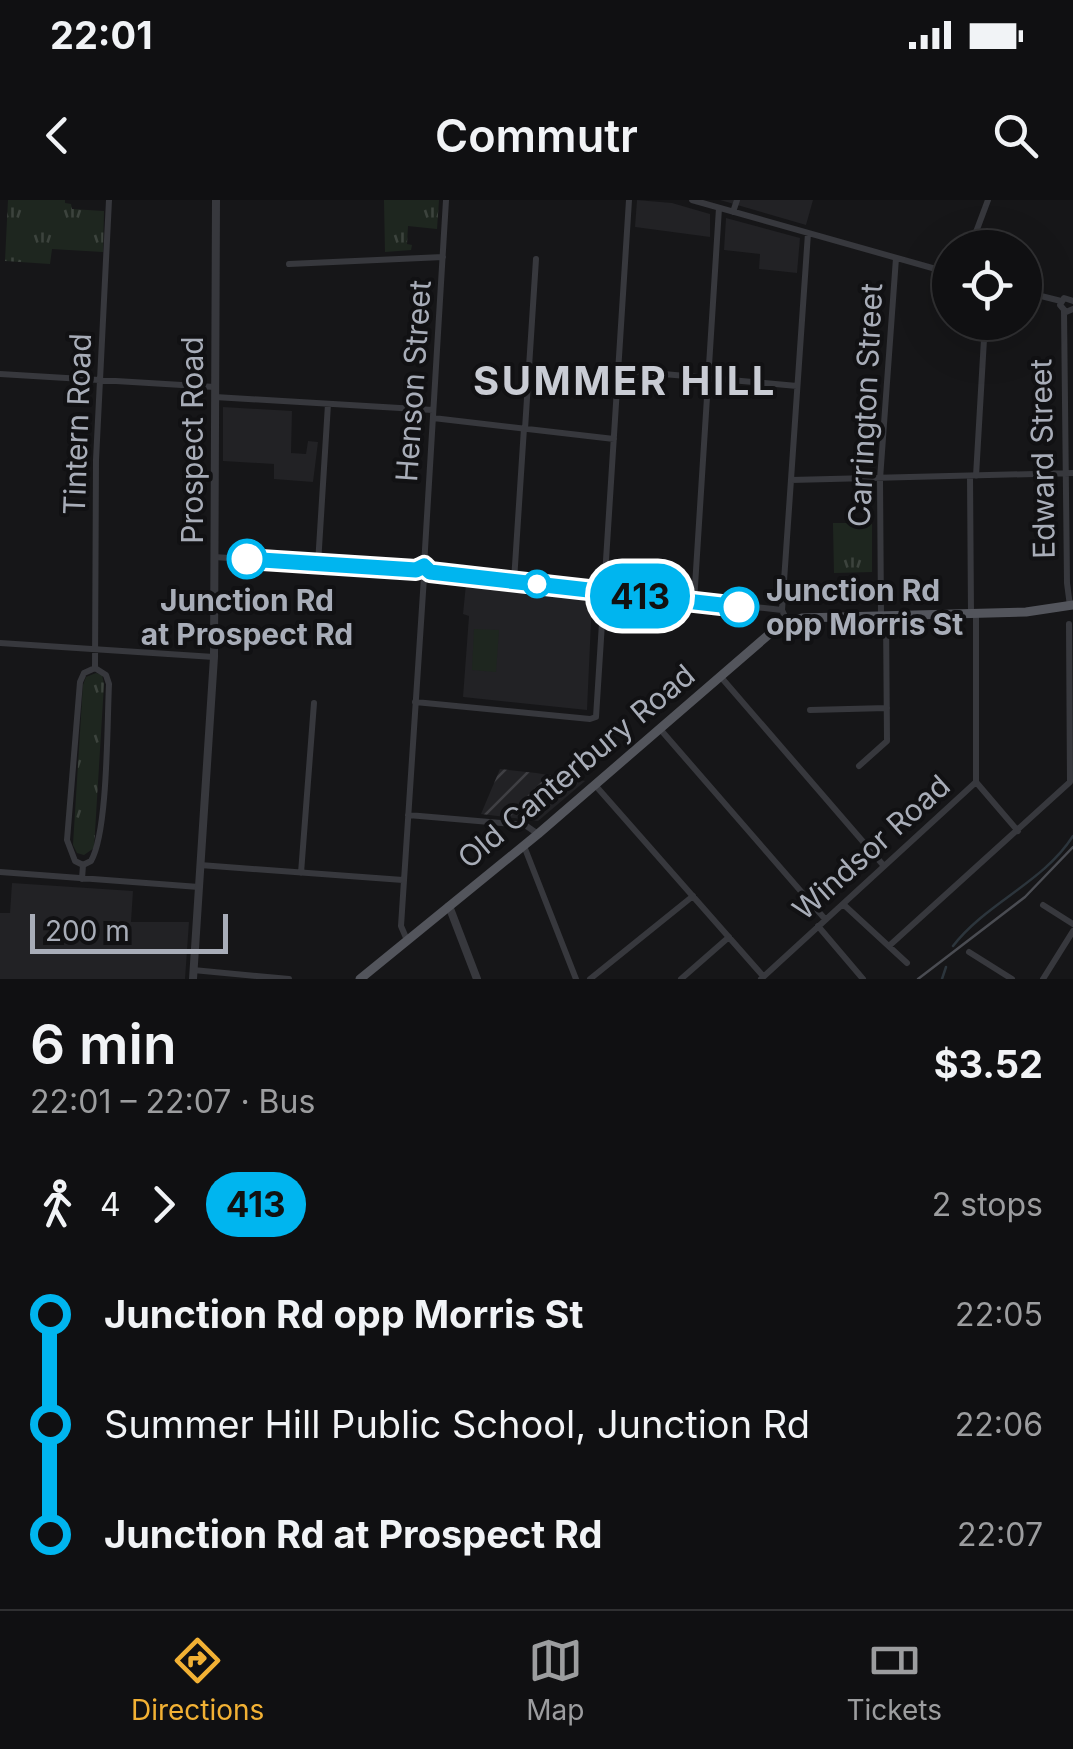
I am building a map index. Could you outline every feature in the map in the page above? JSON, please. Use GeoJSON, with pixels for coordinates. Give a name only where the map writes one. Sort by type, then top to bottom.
{"type":"FeatureCollection","features":[{"type":"Feature","properties":{"kind":"main road"},"geometry":{"type":"LineString","coordinates":[[786,621],[1042,612],[1072,606]]}},
{"type":"Feature","properties":{"kind":"main road","name":"Old Canterbury Road"},"geometry":{"type":"LineString","coordinates":[[360,979],[524,846],[786,621]]}},
{"type":"Feature","properties":{"kind":"street","name":"Tintern Road"},"geometry":{"type":"LineString","coordinates":[[95,668],[96,460],[108,200]]}},
{"type":"Feature","properties":{"kind":"street","name":"Prospect Road"},"geometry":{"type":"LineString","coordinates":[[193,975],[214,657],[216,200]]}},
{"type":"Feature","properties":{"kind":"street","name":"Henson Street"},"geometry":{"type":"LineString","coordinates":[[407,940],[400,930],[446,200]]}},
{"type":"Feature","properties":{"kind":"street"},"geometry":{"type":"LineString","coordinates":[[415,702],[596,717],[629,200]]}},
{"type":"Feature","properties":{"kind":"street"},"geometry":{"type":"LineString","coordinates":[[692,200],[932,268]]}},
{"type":"Feature","properties":{"kind":"street"},"geometry":{"type":"LineString","coordinates":[[734,212],[737,200]]}},
{"type":"Feature","properties":{"kind":"street"},"geometry":{"type":"LineString","coordinates":[[977,230],[988,200]]}},
{"type":"Feature","properties":{"kind":"street"},"geometry":{"type":"LineString","coordinates":[[694,602],[718,208]]}},
{"type":"Feature","properties":{"kind":"street"},"geometry":{"type":"LineString","coordinates":[[786,621],[782,610],[808,233]]}},
{"type":"Feature","properties":{"kind":"street"},"geometry":{"type":"LineString","coordinates":[[289,264],[443,256]]}},
{"type":"Feature","properties":{"kind":"street","name":"Carrington Street"},"geometry":{"type":"LineString","coordinates":[[859,766],[887,741],[880,478],[896,258]]}},
{"type":"Feature","properties":{"kind":"street"},"geometry":{"type":"LineString","coordinates":[[514,581],[536,259]]}},
{"type":"Feature","properties":{"kind":"street"},"geometry":{"type":"LineString","coordinates":[[1042,296],[1073,300]]}},
{"type":"Feature","properties":{"kind":"street","name":"Edward Street"},"geometry":{"type":"LineString","coordinates":[[1061,301],[1068,396],[1067,583],[1072,606]]}},
{"type":"Feature","properties":{"kind":"street"},"geometry":{"type":"LineString","coordinates":[[1064,311],[1073,309]]}},
{"type":"Feature","properties":{"kind":"street","name":"Windsor Road"},"geometry":{"type":"LineString","coordinates":[[762,978],[976,782],[973,476],[984,340]]}},
{"type":"Feature","properties":{"kind":"street"},"geometry":{"type":"LineString","coordinates":[[619,370],[798,386]]}},
{"type":"Feature","properties":{"kind":"street"},"geometry":{"type":"LineString","coordinates":[[0,374],[100,380],[433,414],[614,439]]}},
{"type":"Feature","properties":{"kind":"street"},"geometry":{"type":"LineString","coordinates":[[318,564],[328,404]]}},
{"type":"Feature","properties":{"kind":"street"},"geometry":{"type":"LineString","coordinates":[[791,480],[1069,473]]}},
{"type":"Feature","properties":{"kind":"street"},"geometry":{"type":"LineString","coordinates":[[214,558],[424,571],[782,610]]}},
{"type":"Feature","properties":{"kind":"street"},"geometry":{"type":"LineString","coordinates":[[770,611],[786,621]]}},
{"type":"Feature","properties":{"kind":"street"},"geometry":{"type":"LineString","coordinates":[[889,946],[1070,782],[1069,624]]}},
{"type":"Feature","properties":{"kind":"street"},"geometry":{"type":"LineString","coordinates":[[0,643],[214,657]]}},
{"type":"Feature","properties":{"kind":"street"},"geometry":{"type":"LineString","coordinates":[[95,668],[110,684],[99,842],[91,861],[83,865],[75,861],[68,840],[80,682],[84,673],[95,668]]}},
{"type":"Feature","properties":{"kind":"street"},"geometry":{"type":"LineString","coordinates":[[720,676],[884,866]]}},
{"type":"Feature","properties":{"kind":"street"},"geometry":{"type":"LineString","coordinates":[[301,873],[314,702]]}},
{"type":"Feature","properties":{"kind":"street"},"geometry":{"type":"LineString","coordinates":[[810,710],[887,708]]}},
{"type":"Feature","properties":{"kind":"street"},"geometry":{"type":"LineString","coordinates":[[660,729],[825,920]]}},
{"type":"Feature","properties":{"kind":"street"},"geometry":{"type":"LineString","coordinates":[[976,782],[1018,831]]}},
{"type":"Feature","properties":{"kind":"street"},"geometry":{"type":"LineString","coordinates":[[596,785],[762,978]]}},
{"type":"Feature","properties":{"kind":"street"},"geometry":{"type":"LineString","coordinates":[[408,814],[524,825],[538,834]]}},
{"type":"Feature","properties":{"kind":"street"},"geometry":{"type":"LineString","coordinates":[[524,846],[576,979]]}},
{"type":"Feature","properties":{"kind":"street"},"geometry":{"type":"LineString","coordinates":[[82,878],[83,865]]}},
{"type":"Feature","properties":{"kind":"street"},"geometry":{"type":"LineString","coordinates":[[200,865],[404,880]]}},
{"type":"Feature","properties":{"kind":"street"},"geometry":{"type":"LineString","coordinates":[[0,872],[199,887]]}},
{"type":"Feature","properties":{"kind":"street"},"geometry":{"type":"LineString","coordinates":[[590,979],[693,896]]}},
{"type":"Feature","properties":{"kind":"street"},"geometry":{"type":"LineString","coordinates":[[842,904],[907,963]]}},
{"type":"Feature","properties":{"kind":"street"},"geometry":{"type":"LineString","coordinates":[[449,906],[477,979]]}},
{"type":"Feature","properties":{"kind":"street"},"geometry":{"type":"LineString","coordinates":[[1042,979],[1073,927],[1043,906]]}},
{"type":"Feature","properties":{"kind":"street"},"geometry":{"type":"LineString","coordinates":[[818,926],[863,979]]}},
{"type":"Feature","properties":{"kind":"street"},"geometry":{"type":"LineString","coordinates":[[680,979],[729,937]]}},
{"type":"Feature","properties":{"kind":"street"},"geometry":{"type":"LineString","coordinates":[[969,952],[1012,979]]}},
{"type":"Feature","properties":{"kind":"street"},"geometry":{"type":"LineString","coordinates":[[374,967],[377,979]]}},
{"type":"Feature","properties":{"kind":"street"},"geometry":{"type":"LineString","coordinates":[[193,975],[289,979]]}},
{"type":"Feature","properties":{"kind":"shaded area"},"geometry":{"type":"Polygon","coordinates":[[[637,200],[672,203],[710,214],[710,237],[635,227],[637,200]]]}},
{"type":"Feature","properties":{"kind":"shaded area"},"geometry":{"type":"Polygon","coordinates":[[[720,200],[813,200],[806,225],[720,200]]]}},
{"type":"Feature","properties":{"kind":"shaded area"},"geometry":{"type":"Polygon","coordinates":[[[726,218],[800,238],[797,273],[759,269],[760,254],[724,250],[726,218]]]}},
{"type":"Feature","properties":{"kind":"shaded area"},"geometry":{"type":"Polygon","coordinates":[[[223,407],[292,411],[291,453],[306,454],[308,441],[318,442],[313,482],[274,479],[274,464],[223,461],[223,407]]]}},
{"type":"Feature","properties":{"kind":"shaded area"},"geometry":{"type":"Polygon","coordinates":[[[466,584],[592,600],[587,710],[463,697],[469,616],[463,614],[466,584]]]}},
{"type":"Feature","properties":{"kind":"shaded area"},"geometry":{"type":"Polygon","coordinates":[[[500,769],[585,781],[538,821],[481,814],[500,769]]]}},
{"type":"Feature","properties":{"kind":"shaded area"},"geometry":{"type":"Polygon","coordinates":[[[12,883],[133,891],[131,922],[189,922],[185,979],[0,979],[0,913],[10,913],[12,883]]]}},
{"type":"Feature","properties":{"kind":"green space"},"geometry":{"type":"Polygon","coordinates":[[[8,200],[65,200],[72,209],[104,211],[103,252],[52,249],[50,264],[5,261],[8,200]]]}},
{"type":"Feature","properties":{"kind":"green space"},"geometry":{"type":"Polygon","coordinates":[[[384,200],[439,200],[437,229],[408,226],[407,244],[412,245],[411,250],[385,252],[384,200]]]}},
{"type":"Feature","properties":{"kind":"green space"},"geometry":{"type":"Polygon","coordinates":[[[833,523],[872,523],[872,572],[834,573],[833,523]]]}},
{"type":"Feature","properties":{"kind":"green space"},"geometry":{"type":"Polygon","coordinates":[[[474,629],[499,630],[496,672],[472,670],[474,629]]]}},
{"type":"Feature","properties":{"kind":"green space"},"geometry":{"type":"Polygon","coordinates":[[[102,675],[104,684],[94,848],[84,855],[77,853],[73,845],[83,685],[86,677],[102,675]]]}},
{"type":"Feature","properties":{"kind":"waterway"},"geometry":{"type":"LineString","coordinates":[[953,946],[982,917],[1047,867],[1073,836]]}},
{"type":"Feature","properties":{"kind":"waterway"},"geometry":{"type":"LineString","coordinates":[[942,979],[946,967]]}},
{"type":"Feature","properties":{"kind":"tram line"},"geometry":{"type":"LineString","coordinates":[[918,979],[1025,897],[1073,847]]}},
{"type":"Feature","properties":{"kind":"bus line","name":"413"},"geometry":{"type":"LineString","coordinates":[[247,559],[416,570],[424,566],[430,572],[739,607]]}},
{"type":"Feature","properties":{"kind":"place","name":"Junction Rd at Prospect Rd"},"geometry":{"type":"Point","coordinates":[247,559]}},
{"type":"Feature","properties":{"kind":"place","name":"Junction Rd opp Morris St"},"geometry":{"type":"Point","coordinates":[739,607]}},
{"type":"Feature","properties":{"kind":"district","name":"SUMMER HILL"},"geometry":{"type":"Point","coordinates":[625,380]}}]}
